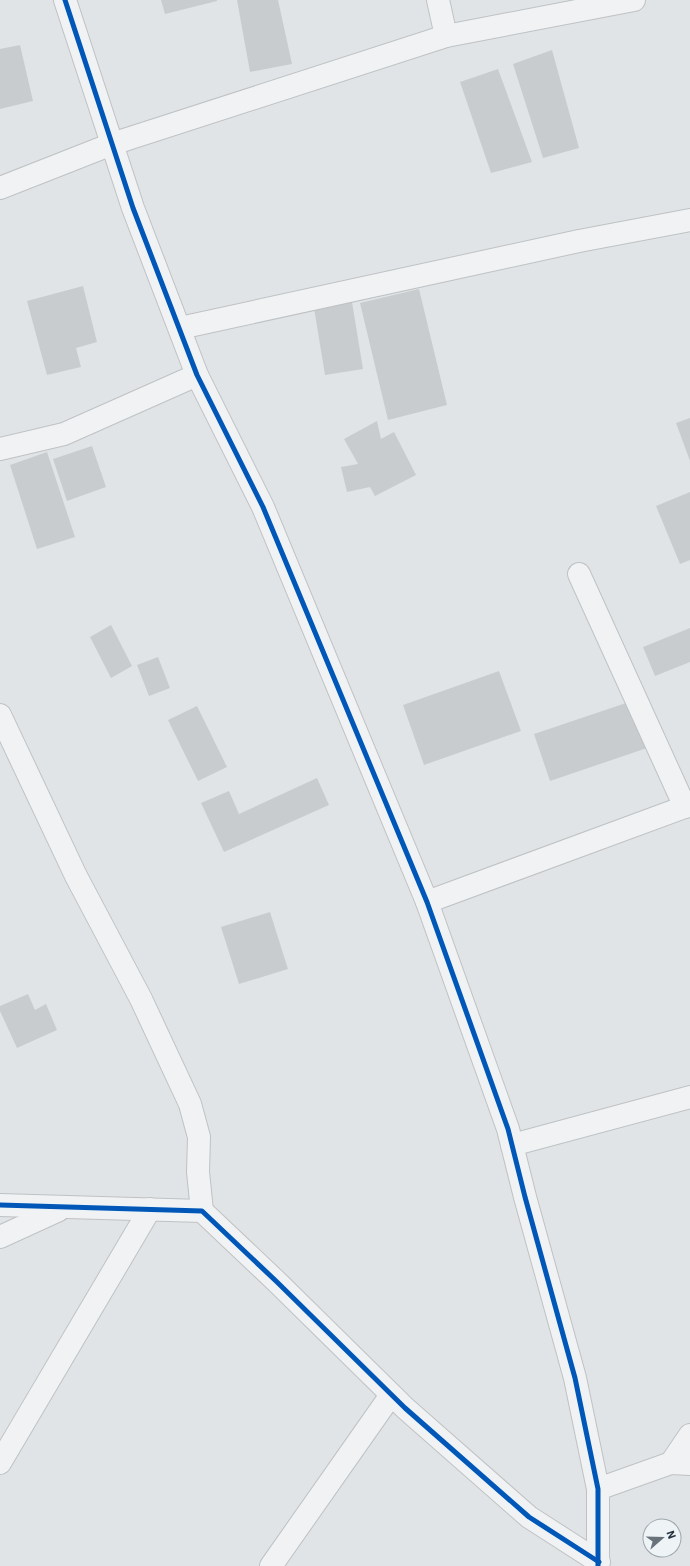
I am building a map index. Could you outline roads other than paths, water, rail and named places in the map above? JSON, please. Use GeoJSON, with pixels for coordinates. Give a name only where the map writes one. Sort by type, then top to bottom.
{"type":"FeatureCollection","features":[{"type":"Feature","properties":{"kind":"street"},"geometry":{"type":"LineString","coordinates":[[65,0],[133,208],[198,375],[263,507],[427,902],[508,1129],[527,1205],[575,1378],[598,1489],[599,1564]]}},
{"type":"Feature","properties":{"kind":"street"},"geometry":{"type":"LineString","coordinates":[[438,0],[446,36]]}},
{"type":"Feature","properties":{"kind":"street"},"geometry":{"type":"LineString","coordinates":[[0,188],[112,144],[446,36],[634,0]]}},
{"type":"Feature","properties":{"kind":"street"},"geometry":{"type":"LineString","coordinates":[[180,328],[579,241],[690,220]]}},
{"type":"Feature","properties":{"kind":"street"},"geometry":{"type":"LineString","coordinates":[[0,449],[64,434],[198,375]]}},
{"type":"Feature","properties":{"kind":"street"},"geometry":{"type":"LineString","coordinates":[[427,902],[687,806],[579,574]]}},
{"type":"Feature","properties":{"kind":"street"},"geometry":{"type":"LineString","coordinates":[[0,715],[76,876],[141,999],[190,1104],[199,1137],[198,1172],[202,1211],[282,1287],[391,1395],[529,1517],[599,1564]]}},
{"type":"Feature","properties":{"kind":"street"},"geometry":{"type":"LineString","coordinates":[[512,1145],[690,1097]]}},
{"type":"Feature","properties":{"kind":"street"},"geometry":{"type":"LineString","coordinates":[[0,1205],[202,1211]]}},
{"type":"Feature","properties":{"kind":"street"},"geometry":{"type":"LineString","coordinates":[[0,1237],[62,1208]]}},
{"type":"Feature","properties":{"kind":"street"},"geometry":{"type":"LineString","coordinates":[[0,1462],[150,1209]]}},
{"type":"Feature","properties":{"kind":"street"},"geometry":{"type":"LineString","coordinates":[[271,1566],[391,1395]]}},
{"type":"Feature","properties":{"kind":"street"},"geometry":{"type":"LineString","coordinates":[[598,1489],[680,1463],[690,1435]]}}]}
